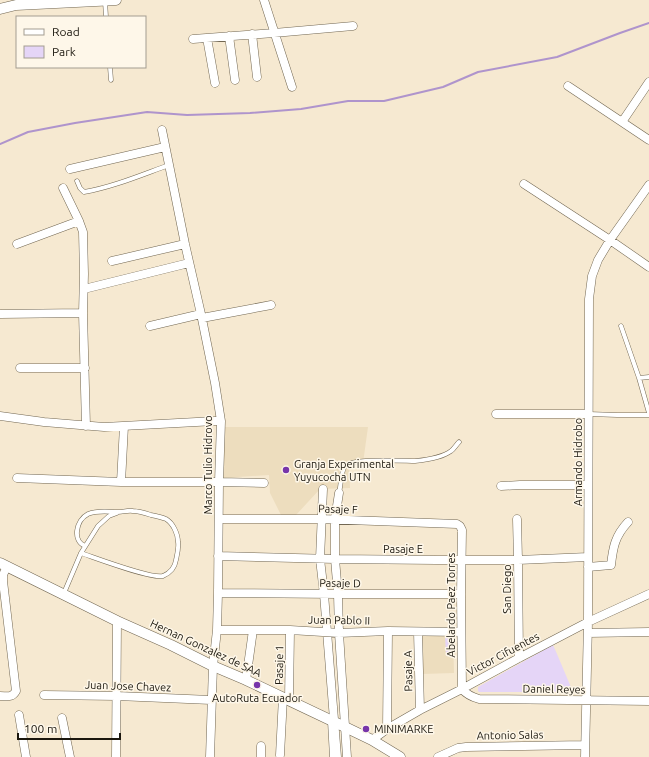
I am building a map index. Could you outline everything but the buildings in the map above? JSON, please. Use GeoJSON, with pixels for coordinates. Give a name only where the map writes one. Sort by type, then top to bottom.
{"type":"FeatureCollection","features":[{"type":"Feature","properties":{"kind":"street"},"geometry":{"type":"LineString","coordinates":[[0,9],[16,6],[116,0]]}},
{"type":"Feature","properties":{"kind":"street"},"geometry":{"type":"LineString","coordinates":[[264,0],[292,87]]}},
{"type":"Feature","properties":{"kind":"street"},"geometry":{"type":"LineString","coordinates":[[193,39],[353,26]]}},
{"type":"Feature","properties":{"kind":"street"},"geometry":{"type":"LineString","coordinates":[[252,34],[257,77]]}},
{"type":"Feature","properties":{"kind":"street"},"geometry":{"type":"LineString","coordinates":[[229,36],[235,80]]}},
{"type":"Feature","properties":{"kind":"street"},"geometry":{"type":"LineString","coordinates":[[207,38],[215,83]]}},
{"type":"Feature","properties":{"kind":"street"},"geometry":{"type":"LineString","coordinates":[[622,122],[649,82]]}},
{"type":"Feature","properties":{"kind":"street"},"geometry":{"type":"LineString","coordinates":[[568,86],[649,140]]}},
{"type":"Feature","properties":{"kind":"street","name":"Marco Tulio Hidrovo"},"geometry":{"type":"LineString","coordinates":[[162,130],[189,263],[202,316],[221,421],[217,630],[213,666],[210,757]]}},
{"type":"Feature","properties":{"kind":"street"},"geometry":{"type":"LineString","coordinates":[[70,169],[166,147]]}},
{"type":"Feature","properties":{"kind":"street"},"geometry":{"type":"LineString","coordinates":[[524,184],[649,267]]}},
{"type":"Feature","properties":{"kind":"street","name":"Armando Hidrobo"},"geometry":{"type":"LineString","coordinates":[[585,757],[588,633],[589,299],[592,276],[598,260],[649,184]]}},
{"type":"Feature","properties":{"kind":"street"},"geometry":{"type":"LineString","coordinates":[[64,188],[83,232],[83,313],[86,426]]}},
{"type":"Feature","properties":{"kind":"street"},"geometry":{"type":"LineString","coordinates":[[17,244],[79,221]]}},
{"type":"Feature","properties":{"kind":"street"},"geometry":{"type":"LineString","coordinates":[[112,261],[185,244]]}},
{"type":"Feature","properties":{"kind":"street"},"geometry":{"type":"LineString","coordinates":[[84,289],[189,263]]}},
{"type":"Feature","properties":{"kind":"street"},"geometry":{"type":"LineString","coordinates":[[150,326],[271,305]]}},
{"type":"Feature","properties":{"kind":"street"},"geometry":{"type":"LineString","coordinates":[[0,314],[83,313]]}},
{"type":"Feature","properties":{"kind":"street"},"geometry":{"type":"LineString","coordinates":[[20,368],[84,368]]}},
{"type":"Feature","properties":{"kind":"street"},"geometry":{"type":"LineString","coordinates":[[496,414],[589,414]]}},
{"type":"Feature","properties":{"kind":"street"},"geometry":{"type":"LineString","coordinates":[[0,416],[104,427],[221,421]]}},
{"type":"Feature","properties":{"kind":"street"},"geometry":{"type":"LineString","coordinates":[[121,482],[124,426]]}},
{"type":"Feature","properties":{"kind":"street"},"geometry":{"type":"LineString","coordinates":[[17,478],[121,482],[219,482],[264,484]]}},
{"type":"Feature","properties":{"kind":"street"},"geometry":{"type":"LineString","coordinates":[[501,486],[588,486]]}},
{"type":"Feature","properties":{"kind":"street"},"geometry":{"type":"LineString","coordinates":[[323,489],[320,559],[327,632],[332,722],[337,757]]}},
{"type":"Feature","properties":{"kind":"street"},"geometry":{"type":"LineString","coordinates":[[339,493],[335,519],[335,559],[347,757]]}},
{"type":"Feature","properties":{"kind":"street","name":"Pasaje F"},"geometry":{"type":"LineString","coordinates":[[219,519],[335,519],[457,524]]}},
{"type":"Feature","properties":{"kind":"street","name":"San Diego"},"geometry":{"type":"LineString","coordinates":[[517,520],[519,658]]}},
{"type":"Feature","properties":{"kind":"street"},"geometry":{"type":"LineString","coordinates":[[588,567],[611,565],[615,542],[619,533],[628,522]]}},
{"type":"Feature","properties":{"kind":"street","name":"Abelardo Paez Torres"},"geometry":{"type":"LineString","coordinates":[[457,524],[462,530],[462,689]]}},
{"type":"Feature","properties":{"kind":"street","name":"Pasaje E"},"geometry":{"type":"LineString","coordinates":[[218,556],[320,559],[518,560],[588,557]]}},
{"type":"Feature","properties":{"kind":"street"},"geometry":{"type":"LineString","coordinates":[[0,696],[14,695],[16,691],[3,581],[4,564]]}},
{"type":"Feature","properties":{"kind":"street","name":"Hernan Gonzalez de SAA"},"geometry":{"type":"LineString","coordinates":[[4,564],[117,621],[172,645],[213,666],[246,680],[372,740],[400,757]]}},
{"type":"Feature","properties":{"kind":"street","name":"Pasaje D"},"geometry":{"type":"LineString","coordinates":[[218,593],[461,594]]}},
{"type":"Feature","properties":{"kind":"street","name":"Victor Cifuentes"},"geometry":{"type":"LineString","coordinates":[[372,740],[387,729],[420,710],[588,622],[649,594]]}},
{"type":"Feature","properties":{"kind":"street"},"geometry":{"type":"LineString","coordinates":[[116,757],[117,621]]}},
{"type":"Feature","properties":{"kind":"street","name":"Juan Pablo II"},"geometry":{"type":"LineString","coordinates":[[217,630],[290,630],[339,633],[462,632]]}},
{"type":"Feature","properties":{"kind":"street"},"geometry":{"type":"LineString","coordinates":[[246,680],[253,630]]}},
{"type":"Feature","properties":{"kind":"street","name":"Pasaje 1"},"geometry":{"type":"LineString","coordinates":[[280,754],[286,699],[290,630]]}},
{"type":"Feature","properties":{"kind":"street"},"geometry":{"type":"LineString","coordinates":[[387,729],[388,632]]}},
{"type":"Feature","properties":{"kind":"street","name":"Pasaje A"},"geometry":{"type":"LineString","coordinates":[[418,632],[420,710]]}},
{"type":"Feature","properties":{"kind":"street"},"geometry":{"type":"LineString","coordinates":[[588,633],[649,632]]}},
{"type":"Feature","properties":{"kind":"street","name":"Daniel Reyes"},"geometry":{"type":"LineString","coordinates":[[462,689],[469,696],[479,699],[649,701]]}},
{"type":"Feature","properties":{"kind":"street","name":"Juan Jose Chavez"},"geometry":{"type":"LineString","coordinates":[[44,695],[212,700]]}},
{"type":"Feature","properties":{"kind":"street"},"geometry":{"type":"LineString","coordinates":[[18,715],[26,757]]}},
{"type":"Feature","properties":{"kind":"street"},"geometry":{"type":"LineString","coordinates":[[62,718],[70,757]]}},
{"type":"Feature","properties":{"kind":"street","name":"Antonio Salas"},"geometry":{"type":"LineString","coordinates":[[438,757],[458,748],[466,747],[585,744]]}},
{"type":"Feature","properties":{"kind":"street"},"geometry":{"type":"LineString","coordinates":[[261,757],[262,746]]}},
{"type":"Feature","properties":{"kind":"lane"},"geometry":{"type":"LineString","coordinates":[[105,0],[106,16]]}},
{"type":"Feature","properties":{"kind":"lane"},"geometry":{"type":"LineString","coordinates":[[110,68],[111,80]]}},
{"type":"Feature","properties":{"kind":"lane"},"geometry":{"type":"LineString","coordinates":[[77,181],[80,188],[84,192],[133,178],[169,165]]}},
{"type":"Feature","properties":{"kind":"lane"},"geometry":{"type":"LineString","coordinates":[[589,414],[649,414],[639,378],[621,326]]}},
{"type":"Feature","properties":{"kind":"lane"},"geometry":{"type":"LineString","coordinates":[[639,378],[649,377]]}},
{"type":"Feature","properties":{"kind":"lane"},"geometry":{"type":"LineString","coordinates":[[339,493],[345,467],[349,463],[378,460],[416,461],[433,458],[452,451],[458,442]]}},
{"type":"Feature","properties":{"kind":"lane"},"geometry":{"type":"LineString","coordinates":[[64,594],[81,553],[98,526],[109,516],[127,510],[136,511],[167,520],[176,531],[179,543],[176,564],[170,572],[162,576],[149,575],[81,553]]}},
{"type":"Feature","properties":{"kind":"lane"},"geometry":{"type":"LineString","coordinates":[[86,546],[79,542],[77,535],[81,520],[87,515],[99,511],[119,512]]}},
{"type":"Feature","properties":{"kind":"lane"},"geometry":{"type":"LineString","coordinates":[[332,722],[332,757]]}},
{"type":"Feature","properties":{"kind":"shaded area","name":"Granja Experimental Yuyucocha UTN"},"geometry":{"type":"Polygon","coordinates":[[[224,427],[368,427],[363,463],[349,464],[350,488],[320,489],[296,515],[281,515],[270,493],[269,475],[223,478],[224,427]]]}},
{"type":"Feature","properties":{"kind":"shaded area"},"geometry":{"type":"Polygon","coordinates":[[[421,635],[453,636],[454,673],[422,674],[421,635]]]}},
{"type":"Feature","properties":{"kind":"green space"},"geometry":{"type":"Polygon","coordinates":[[[445,635],[450,635],[454,638],[454,655],[446,656],[445,635]]]}},
{"type":"Feature","properties":{"kind":"green space"},"geometry":{"type":"Polygon","coordinates":[[[553,645],[573,692],[478,691],[478,687],[553,645]]]}},
{"type":"Feature","properties":{"kind":"waterway"},"geometry":{"type":"LineString","coordinates":[[0,144],[28,132],[147,112],[187,115],[250,113],[301,109],[348,101],[384,101],[443,87],[478,72],[557,57],[649,23]]}},
{"type":"Feature","properties":{"kind":"place","name":"Granja Experimental Yuyucocha UTN"},"geometry":{"type":"Point","coordinates":[286,470]}},
{"type":"Feature","properties":{"kind":"place","name":"AutoRuta Ecuador"},"geometry":{"type":"Point","coordinates":[257,685]}},
{"type":"Feature","properties":{"kind":"place","name":"MINIMARKE"},"geometry":{"type":"Point","coordinates":[366,729]}}]}
